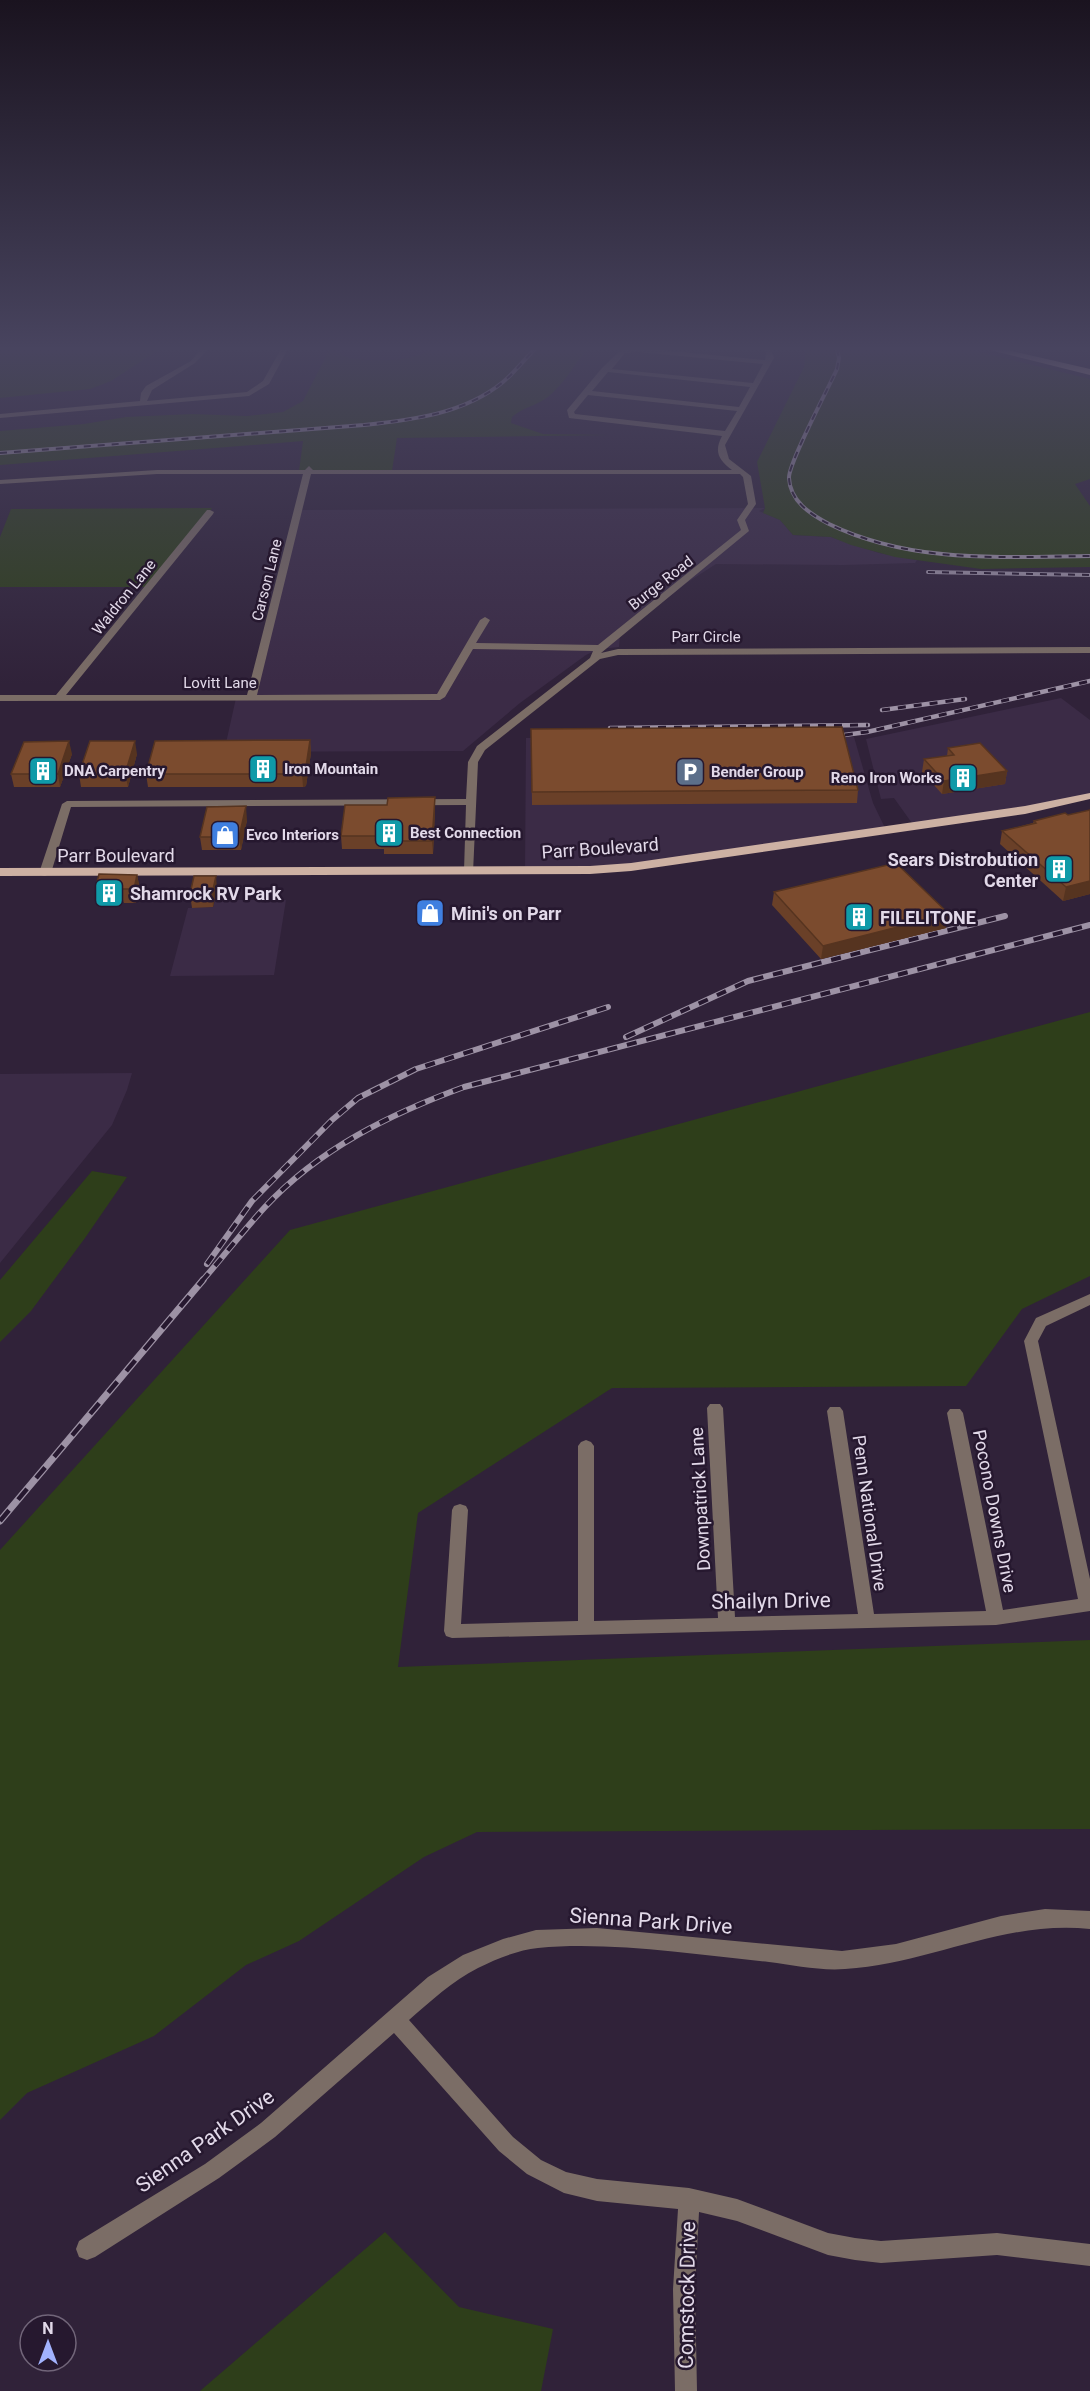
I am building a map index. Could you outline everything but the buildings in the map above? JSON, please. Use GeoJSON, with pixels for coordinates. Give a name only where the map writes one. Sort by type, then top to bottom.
{"type":"FeatureCollection","features":[{"type":"Feature","properties":{"kind":"main road","name":"Parr Boulevard"},"geometry":{"type":"LineString","coordinates":[[0,872],[590,870],[631,867],[1025,810],[1090,796]]}},
{"type":"Feature","properties":{"kind":"street"},"geometry":{"type":"LineString","coordinates":[[726,461],[743,472]]}},
{"type":"Feature","properties":{"kind":"street","name":"Carson Lane"},"geometry":{"type":"LineString","coordinates":[[251,698],[308,471]]}},
{"type":"Feature","properties":{"kind":"street"},"geometry":{"type":"LineString","coordinates":[[0,482],[157,472],[743,472]]}},
{"type":"Feature","properties":{"kind":"street","name":"Burge Road"},"geometry":{"type":"LineString","coordinates":[[593,659],[601,648],[742,536],[744,529],[741,520],[752,504],[747,476],[743,472]]}},
{"type":"Feature","properties":{"kind":"street","name":"Waldron Lane"},"geometry":{"type":"LineString","coordinates":[[58,699],[210,512]]}},
{"type":"Feature","properties":{"kind":"street"},"geometry":{"type":"LineString","coordinates":[[485,620],[470,646],[601,648]]}},
{"type":"Feature","properties":{"kind":"street","name":"Lovitt Lane"},"geometry":{"type":"LineString","coordinates":[[0,699],[440,697],[470,646]]}},
{"type":"Feature","properties":{"kind":"street","name":"Parr Circle"},"geometry":{"type":"LineString","coordinates":[[469,871],[473,762],[481,748],[593,659],[618,652],[1090,650]]}},
{"type":"Feature","properties":{"kind":"street"},"geometry":{"type":"LineString","coordinates":[[45,873],[67,804],[471,802]]}},
{"type":"Feature","properties":{"kind":"street"},"geometry":{"type":"LineString","coordinates":[[1089,1604],[1031,1341],[1041,1322],[1090,1299]]}},
{"type":"Feature","properties":{"kind":"street","name":"Downpatrick Lane"},"geometry":{"type":"LineString","coordinates":[[715,1408],[727,1624]]}},
{"type":"Feature","properties":{"kind":"street","name":"Penn National Drive"},"geometry":{"type":"LineString","coordinates":[[836,1411],[867,1621]]}},
{"type":"Feature","properties":{"kind":"street","name":"Pocono Downs Drive"},"geometry":{"type":"LineString","coordinates":[[955,1413],[996,1618]]}},
{"type":"Feature","properties":{"kind":"street"},"geometry":{"type":"LineString","coordinates":[[586,1446],[586,1628]]}},
{"type":"Feature","properties":{"kind":"street","name":"Shailyn Drive"},"geometry":{"type":"LineString","coordinates":[[460,1510],[452,1631],[996,1618],[1089,1604]]}},
{"type":"Feature","properties":{"kind":"street","name":"Sienna Park Drive"},"geometry":{"type":"LineString","coordinates":[[87,2249],[212,2171],[268,2130],[435,1984],[470,1962],[503,1948],[536,1939],[597,1937],[842,1960],[882,1956],[915,1949],[987,1927],[1034,1919],[1090,1920]]}},
{"type":"Feature","properties":{"kind":"street"},"geometry":{"type":"LineString","coordinates":[[396,2020],[506,2144],[534,2168],[564,2182],[597,2190],[689,2199],[737,2210],[828,2244],[855,2249],[881,2252],[997,2244],[1090,2256]]}},
{"type":"Feature","properties":{"kind":"street","name":"Comstock Drive"},"geometry":{"type":"LineString","coordinates":[[686,2391],[684,2289],[689,2199]]}},
{"type":"Feature","properties":{"kind":"shaded area"},"geometry":{"type":"Polygon","coordinates":[[[765,508],[759,511],[780,520],[793,535],[831,537],[879,553],[917,560],[915,563],[843,565],[716,564],[688,582],[620,635],[619,647],[599,649],[586,655],[520,703],[463,751],[224,752],[236,698],[250,698],[299,510],[765,508]]]}},
{"type":"Feature","properties":{"kind":"shaded area","name":"Reno Iron Works"},"geometry":{"type":"Polygon","coordinates":[[[1061,698],[1090,720],[1090,796],[914,826],[894,798],[881,799],[866,739],[1061,698]]]}},
{"type":"Feature","properties":{"kind":"shaded area","name":"Bender Group"},"geometry":{"type":"Polygon","coordinates":[[[854,737],[873,803],[886,830],[631,867],[525,871],[526,738],[854,737]]]}},
{"type":"Feature","properties":{"kind":"shaded area"},"geometry":{"type":"Polygon","coordinates":[[[215,900],[286,900],[274,975],[170,976],[188,908],[213,907],[215,900]]]}},
{"type":"Feature","properties":{"kind":"shaded area"},"geometry":{"type":"Polygon","coordinates":[[[132,1073],[112,1125],[0,1263],[0,1074],[132,1073]]]}},
{"type":"Feature","properties":{"kind":"green space"},"geometry":{"type":"Polygon","coordinates":[[[0,461],[56,461],[0,465],[0,461]]]}},
{"type":"Feature","properties":{"kind":"green space"},"geometry":{"type":"Polygon","coordinates":[[[300,461],[394,461],[392,471],[299,471],[300,461]]]}},
{"type":"Feature","properties":{"kind":"green space"},"geometry":{"type":"Polygon","coordinates":[[[1090,461],[1090,479],[1075,484],[1090,506],[1090,567],[981,569],[895,557],[831,537],[793,535],[780,520],[763,513],[765,508],[757,462],[1090,461]]]}},
{"type":"Feature","properties":{"kind":"green space"},"geometry":{"type":"Polygon","coordinates":[[[212,508],[149,587],[0,587],[0,537],[11,509],[212,508]]]}},
{"type":"Feature","properties":{"kind":"green space"},"geometry":{"type":"Polygon","coordinates":[[[1090,1012],[1090,1276],[1022,1309],[966,1386],[612,1388],[418,1513],[398,1667],[1090,1640],[1090,1829],[477,1832],[424,1857],[299,1941],[246,1965],[154,2036],[27,2093],[0,2120],[0,1550],[290,1230],[1090,1012]]]}},
{"type":"Feature","properties":{"kind":"green space"},"geometry":{"type":"Polygon","coordinates":[[[92,1171],[127,1177],[31,1311],[0,1342],[0,1280],[92,1171]]]}},
{"type":"Feature","properties":{"kind":"green space"},"geometry":{"type":"Polygon","coordinates":[[[385,2232],[459,2307],[553,2329],[541,2391],[200,2391],[385,2232]]]}},
{"type":"Feature","properties":{"kind":"railway"},"geometry":{"type":"LineString","coordinates":[[794,461],[790,470],[790,486],[802,506],[829,524],[860,537],[924,552],[957,555],[1090,556]]}},
{"type":"Feature","properties":{"kind":"railway"},"geometry":{"type":"LineString","coordinates":[[928,572],[1090,575]]}},
{"type":"Feature","properties":{"kind":"railway"},"geometry":{"type":"LineString","coordinates":[[829,737],[867,732],[1090,681]]}},
{"type":"Feature","properties":{"kind":"railway"},"geometry":{"type":"LineString","coordinates":[[882,710],[965,699]]}},
{"type":"Feature","properties":{"kind":"railway"},"geometry":{"type":"LineString","coordinates":[[610,728],[868,725]]}},
{"type":"Feature","properties":{"kind":"railway"},"geometry":{"type":"LineString","coordinates":[[626,1037],[748,981],[1005,916]]}},
{"type":"Feature","properties":{"kind":"railway"},"geometry":{"type":"LineString","coordinates":[[202,1281],[265,1207],[308,1168],[357,1135],[436,1098],[464,1087],[1090,925]]}},
{"type":"Feature","properties":{"kind":"railway"},"geometry":{"type":"LineString","coordinates":[[207,1264],[252,1201],[332,1120],[358,1098],[416,1069],[608,1007]]}},
{"type":"Feature","properties":{"kind":"railway"},"geometry":{"type":"LineString","coordinates":[[0,1521],[203,1280]]}},
{"type":"Feature","properties":{"kind":"place","name":"Iron Mountain"},"geometry":{"type":"Point","coordinates":[263,769]}},
{"type":"Feature","properties":{"kind":"place","name":"DNA Carpentry"},"geometry":{"type":"Point","coordinates":[43,771]}},
{"type":"Feature","properties":{"kind":"place","name":"Bender Group"},"geometry":{"type":"Point","coordinates":[690,772]}},
{"type":"Feature","properties":{"kind":"place","name":"Reno Iron Works"},"geometry":{"type":"Point","coordinates":[963,778]}},
{"type":"Feature","properties":{"kind":"place","name":"Best Connection"},"geometry":{"type":"Point","coordinates":[389,833]}},
{"type":"Feature","properties":{"kind":"place","name":"Evco Interiors"},"geometry":{"type":"Point","coordinates":[225,835]}},
{"type":"Feature","properties":{"kind":"place","name":"Sears Distrobution Center"},"geometry":{"type":"Point","coordinates":[1059,869]}},
{"type":"Feature","properties":{"kind":"place","name":"Shamrock RV Park"},"geometry":{"type":"Point","coordinates":[109,893]}},
{"type":"Feature","properties":{"kind":"place","name":"Mini's on Parr"},"geometry":{"type":"Point","coordinates":[430,913]}},
{"type":"Feature","properties":{"kind":"place","name":"FILELITONE"},"geometry":{"type":"Point","coordinates":[859,917]}}]}
